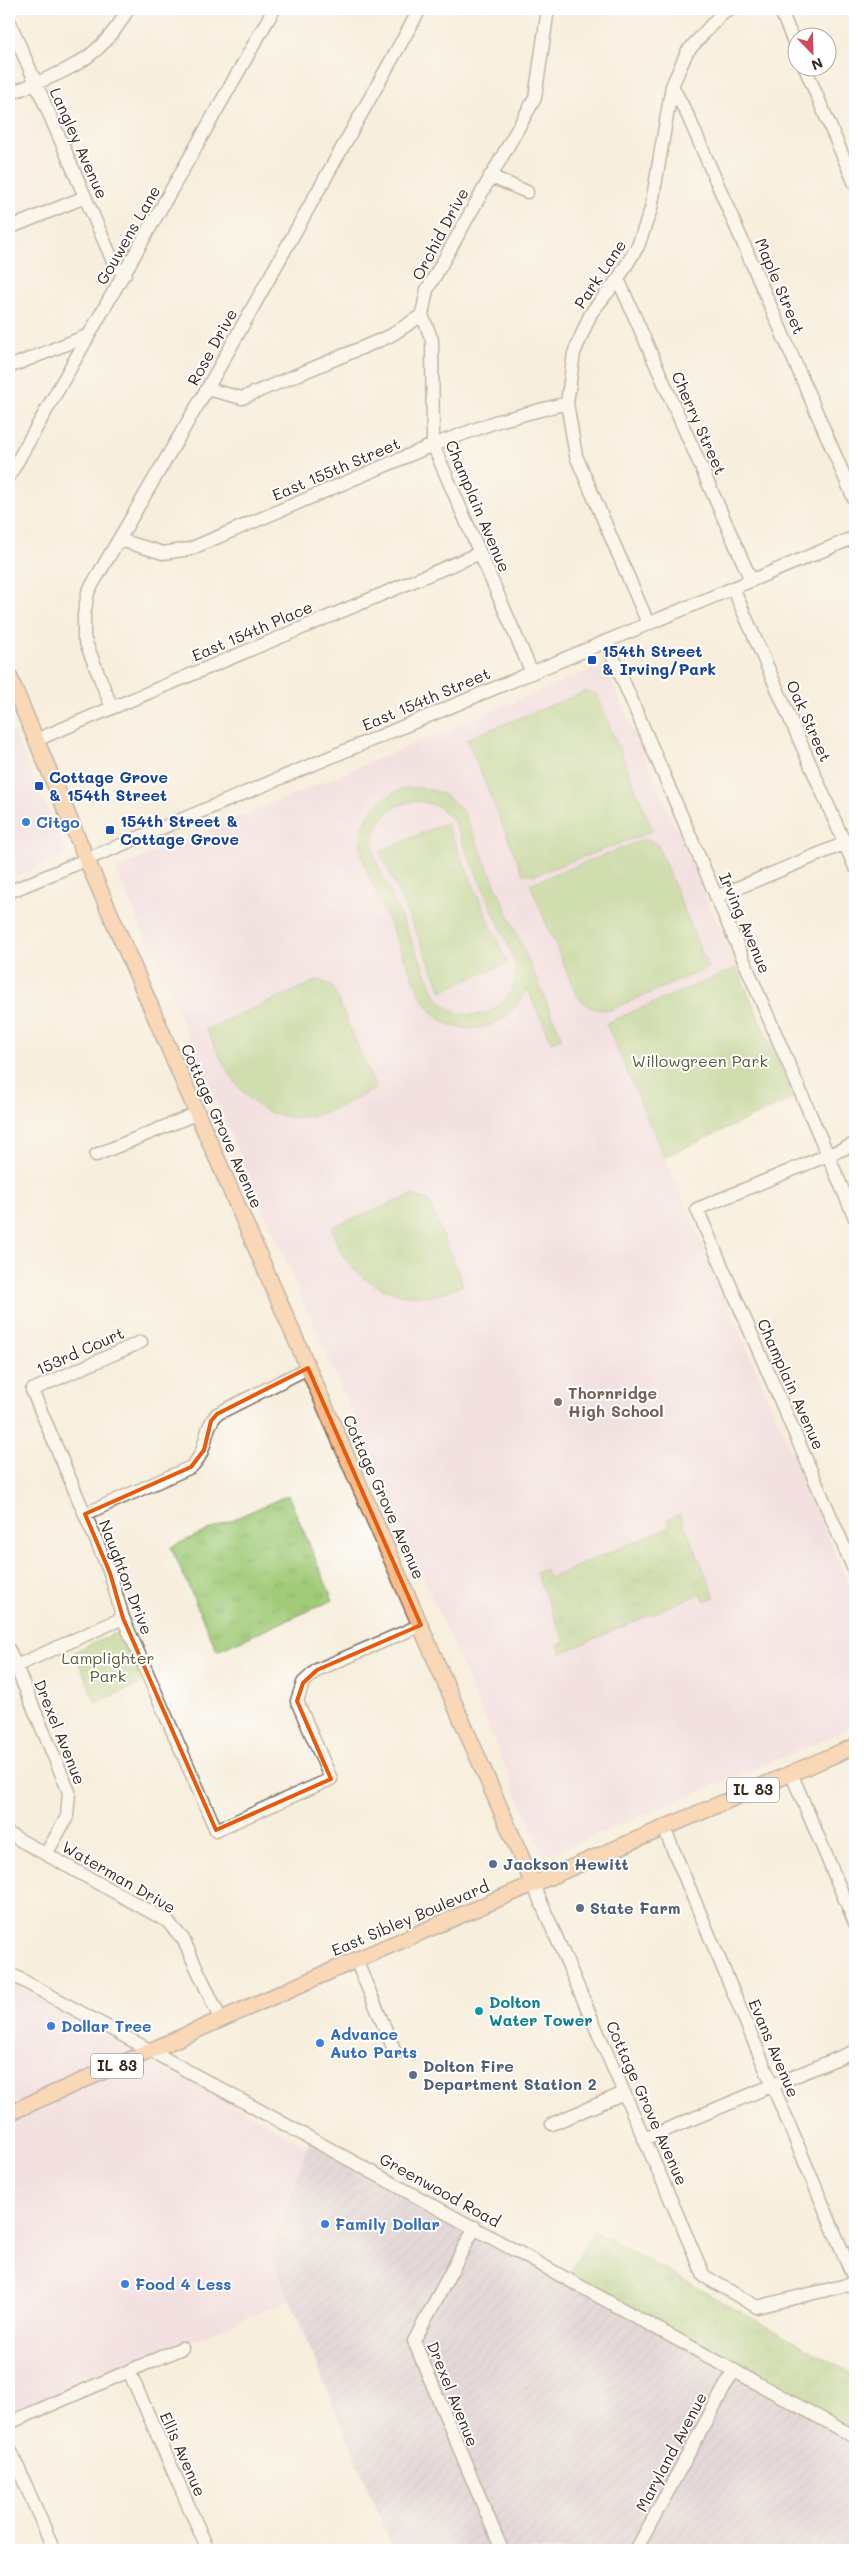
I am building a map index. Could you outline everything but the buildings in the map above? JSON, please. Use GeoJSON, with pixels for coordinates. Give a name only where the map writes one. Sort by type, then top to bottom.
{"type":"FeatureCollection","features":[{"type":"Feature","properties":{"kind":"main road","name":"Cottage Grove Avenue"},"geometry":{"type":"LineString","coordinates":[[9,676],[86,858],[533,1884]]}},
{"type":"Feature","properties":{"kind":"main road","name":"East Sibley Boulevard"},"geometry":{"type":"LineString","coordinates":[[9,2113],[356,1960],[855,1746]]}},
{"type":"Feature","properties":{"kind":"street"},"geometry":{"type":"LineString","coordinates":[[9,94],[76,65],[99,49],[118,27],[128,9]]}},
{"type":"Feature","properties":{"kind":"street","name":"Gouwens Lane"},"geometry":{"type":"LineString","coordinates":[[9,476],[274,9]]}},
{"type":"Feature","properties":{"kind":"street","name":"Rose Drive"},"geometry":{"type":"LineString","coordinates":[[112,708],[84,638],[84,615],[88,592],[207,389],[420,9]]}},
{"type":"Feature","properties":{"kind":"street","name":"Orchid Drive"},"geometry":{"type":"LineString","coordinates":[[422,315],[427,290],[538,90],[548,9]]}},
{"type":"Feature","properties":{"kind":"street","name":"Park Lane"},"geometry":{"type":"LineString","coordinates":[[648,623],[576,456],[567,403],[574,353],[591,313],[618,279],[638,246],[651,209],[672,86],[687,52],[722,12],[729,9]]}},
{"type":"Feature","properties":{"kind":"street"},"geometry":{"type":"LineString","coordinates":[[780,9],[788,28]]}},
{"type":"Feature","properties":{"kind":"street","name":"Langley Avenue"},"geometry":{"type":"LineString","coordinates":[[9,21],[115,266],[125,274]]}},
{"type":"Feature","properties":{"kind":"street"},"geometry":{"type":"LineString","coordinates":[[809,78],[855,184]]}},
{"type":"Feature","properties":{"kind":"street","name":"Maple Street"},"geometry":{"type":"LineString","coordinates":[[672,86],[688,116],[855,501]]}},
{"type":"Feature","properties":{"kind":"street"},"geometry":{"type":"LineString","coordinates":[[490,176],[527,192]]}},
{"type":"Feature","properties":{"kind":"street"},"geometry":{"type":"LineString","coordinates":[[9,228],[85,196]]}},
{"type":"Feature","properties":{"kind":"street","name":"Cherry Street"},"geometry":{"type":"LineString","coordinates":[[618,279],[751,580]]}},
{"type":"Feature","properties":{"kind":"street"},"geometry":{"type":"LineString","coordinates":[[207,389],[242,398],[390,336],[422,315]]}},
{"type":"Feature","properties":{"kind":"street","name":"Champlain Avenue"},"geometry":{"type":"LineString","coordinates":[[422,315],[432,340],[433,445],[532,673]]}},
{"type":"Feature","properties":{"kind":"street"},"geometry":{"type":"LineString","coordinates":[[9,368],[88,335]]}},
{"type":"Feature","properties":{"kind":"street","name":"East 155th Street"},"geometry":{"type":"LineString","coordinates":[[120,540],[163,553],[190,549],[433,445],[498,421],[567,403]]}},
{"type":"Feature","properties":{"kind":"street","name":"East 154th Street"},"geometry":{"type":"LineString","coordinates":[[9,892],[86,858],[855,537]]}},
{"type":"Feature","properties":{"kind":"street","name":"East 154th Place"},"geometry":{"type":"LineString","coordinates":[[36,740],[480,553]]}},
{"type":"Feature","properties":{"kind":"street","name":"Oak Street"},"geometry":{"type":"LineString","coordinates":[[734,588],[850,841],[855,867]]}},
{"type":"Feature","properties":{"kind":"street","name":"Irving Avenue"},"geometry":{"type":"LineString","coordinates":[[606,641],[855,1218]]}},
{"type":"Feature","properties":{"kind":"street"},"geometry":{"type":"LineString","coordinates":[[716,897],[850,841]]}},
{"type":"Feature","properties":{"kind":"street"},"geometry":{"type":"LineString","coordinates":[[96,1154],[198,1114]]}},
{"type":"Feature","properties":{"kind":"street"},"geometry":{"type":"LineString","coordinates":[[828,1155],[855,1144]]}},
{"type":"Feature","properties":{"kind":"street","name":"Champlain Avenue"},"geometry":{"type":"LineString","coordinates":[[828,1155],[697,1209],[855,1572]]}},
{"type":"Feature","properties":{"kind":"street","name":"153rd Court"},"geometry":{"type":"LineString","coordinates":[[32,1390],[141,1342]]}},
{"type":"Feature","properties":{"kind":"street"},"geometry":{"type":"LineString","coordinates":[[85,1514],[191,1467],[199,1460],[204,1450],[211,1421],[217,1414],[308,1368]]}},
{"type":"Feature","properties":{"kind":"street","name":"Naughton Drive"},"geometry":{"type":"LineString","coordinates":[[32,1390],[110,1573],[123,1618],[216,1830],[331,1779],[298,1701],[304,1683],[317,1670],[420,1625]]}},
{"type":"Feature","properties":{"kind":"street"},"geometry":{"type":"LineString","coordinates":[[12,1667],[123,1618]]}},
{"type":"Feature","properties":{"kind":"street","name":"Drexel Avenue"},"geometry":{"type":"LineString","coordinates":[[9,1650],[12,1667],[69,1792],[67,1817],[46,1854]]}},
{"type":"Feature","properties":{"kind":"street"},"geometry":{"type":"LineString","coordinates":[[791,1773],[855,1922]]}},
{"type":"Feature","properties":{"kind":"street","name":"Evans Avenue"},"geometry":{"type":"LineString","coordinates":[[664,1828],[855,2282]]}},
{"type":"Feature","properties":{"kind":"street","name":"Waterman Drive"},"geometry":{"type":"LineString","coordinates":[[9,1834],[167,1921],[183,1939],[221,2020]]}},
{"type":"Feature","properties":{"kind":"street","name":"Cottage Grove Avenue"},"geometry":{"type":"LineString","coordinates":[[533,1884],[704,2276],[757,2307],[855,2282]]}},
{"type":"Feature","properties":{"kind":"street"},"geometry":{"type":"LineString","coordinates":[[356,1960],[396,2054]]}},
{"type":"Feature","properties":{"kind":"street","name":"Greenwood Road"},"geometry":{"type":"LineString","coordinates":[[9,1973],[855,2437]]}},
{"type":"Feature","properties":{"kind":"street"},"geometry":{"type":"LineString","coordinates":[[644,2139],[855,2052]]}},
{"type":"Feature","properties":{"kind":"street"},"geometry":{"type":"LineString","coordinates":[[552,2124],[624,2093]]}},
{"type":"Feature","properties":{"kind":"street","name":"Drexel Avenue"},"geometry":{"type":"LineString","coordinates":[[475,2227],[414,2341],[502,2550]]}},
{"type":"Feature","properties":{"kind":"street"},"geometry":{"type":"LineString","coordinates":[[9,2423],[182,2348]]}},
{"type":"Feature","properties":{"kind":"street","name":"Maryland Avenue"},"geometry":{"type":"LineString","coordinates":[[636,2550],[734,2370]]}},
{"type":"Feature","properties":{"kind":"street","name":"Ellis Avenue"},"geometry":{"type":"LineString","coordinates":[[129,2371],[208,2550]]}},
{"type":"Feature","properties":{"kind":"street"},"geometry":{"type":"LineString","coordinates":[[9,2447],[54,2550]]}},
{"type":"Feature","properties":{"kind":"highlighted area"},"geometry":{"type":"Polygon","coordinates":[[[308,1368],[421,1625],[317,1670],[303,1683],[297,1701],[331,1779],[216,1830],[123,1618],[110,1573],[85,1514],[191,1467],[204,1450],[211,1421],[217,1414],[308,1368]]]}},
{"type":"Feature","properties":{"kind":"shaded area","name":"Thornridge High School"},"geometry":{"type":"Polygon","coordinates":[[[604,664],[737,968],[607,1024],[855,1599],[855,1727],[544,1856],[116,869],[604,664]]]}},
{"type":"Feature","properties":{"kind":"shaded area"},"geometry":{"type":"Polygon","coordinates":[[[9,723],[67,854],[9,880],[9,723]]]}},
{"type":"Feature","properties":{"kind":"shaded area"},"geometry":{"type":"Polygon","coordinates":[[[9,1981],[307,2146],[272,2256],[290,2299],[9,2421],[9,1981]]]}},
{"type":"Feature","properties":{"kind":"shaded area"},"geometry":{"type":"Polygon","coordinates":[[[310,2137],[855,2438],[855,2550],[393,2550],[272,2256],[310,2137]]]}},
{"type":"Feature","properties":{"kind":"green space"},"geometry":{"type":"Polygon","coordinates":[[[587,691],[597,695],[653,831],[537,874],[523,874],[467,739],[587,691]]]}},
{"type":"Feature","properties":{"kind":"green space"},"geometry":{"type":"Polygon","coordinates":[[[406,788],[431,790],[446,796],[464,813],[562,1038],[551,1042],[527,988],[519,1001],[504,1017],[492,1025],[477,1028],[457,1027],[444,1022],[434,1014],[424,1001],[365,866],[362,853],[361,841],[367,818],[374,808],[393,793],[406,788]],[[419,801],[397,806],[388,812],[381,820],[374,839],[376,861],[436,996],[448,1008],[463,1014],[477,1015],[491,1010],[503,1002],[511,991],[515,976],[514,959],[454,822],[438,806],[419,801]]]}},
{"type":"Feature","properties":{"kind":"green space"},"geometry":{"type":"Polygon","coordinates":[[[446,823],[507,963],[442,991],[380,851],[446,823]]]}},
{"type":"Feature","properties":{"kind":"green space"},"geometry":{"type":"Polygon","coordinates":[[[645,839],[657,844],[708,968],[610,1010],[594,1009],[583,1002],[576,994],[530,884],[645,839]]]}},
{"type":"Feature","properties":{"kind":"green space","name":"Willowgreen Park"},"geometry":{"type":"Polygon","coordinates":[[[737,968],[794,1098],[664,1157],[606,1023],[737,968]]]}},
{"type":"Feature","properties":{"kind":"green space"},"geometry":{"type":"Polygon","coordinates":[[[319,980],[332,986],[376,1089],[339,1107],[316,1115],[294,1117],[275,1114],[259,1107],[234,1081],[206,1029],[319,980]]]}},
{"type":"Feature","properties":{"kind":"green space"},"geometry":{"type":"Polygon","coordinates":[[[413,1195],[428,1200],[463,1285],[434,1295],[416,1296],[399,1294],[383,1289],[369,1281],[345,1259],[337,1244],[332,1227],[413,1195]]]}},
{"type":"Feature","properties":{"kind":"green space"},"geometry":{"type":"Polygon","coordinates":[[[288,1495],[333,1600],[217,1651],[171,1547],[288,1495]]]}},
{"type":"Feature","properties":{"kind":"green space"},"geometry":{"type":"Polygon","coordinates":[[[680,1514],[715,1597],[705,1601],[701,1593],[561,1653],[558,1645],[565,1642],[536,1573],[545,1569],[550,1578],[670,1527],[667,1520],[680,1514]]]}},
{"type":"Feature","properties":{"kind":"green space","name":"Lamplighter Park"},"geometry":{"type":"Polygon","coordinates":[[[119,1632],[142,1683],[96,1703],[74,1652],[119,1632]]]}},
{"type":"Feature","properties":{"kind":"green space"},"geometry":{"type":"Polygon","coordinates":[[[594,2231],[855,2375],[855,2436],[567,2278],[594,2231]]]}},
{"type":"Feature","properties":{"kind":"place","name":"154th Street & Irving/Park"},"geometry":{"type":"Point","coordinates":[592,660]}},
{"type":"Feature","properties":{"kind":"place","name":"Cottage Grove & 154th Street"},"geometry":{"type":"Point","coordinates":[39,786]}},
{"type":"Feature","properties":{"kind":"place","name":"Citgo"},"geometry":{"type":"Point","coordinates":[26,822]}},
{"type":"Feature","properties":{"kind":"place","name":"154th Street & Cottage Grove"},"geometry":{"type":"Point","coordinates":[110,830]}},
{"type":"Feature","properties":{"kind":"place","name":"Thornridge High School"},"geometry":{"type":"Point","coordinates":[558,1402]}},
{"type":"Feature","properties":{"kind":"place","name":"Jackson Hewitt"},"geometry":{"type":"Point","coordinates":[493,1864]}},
{"type":"Feature","properties":{"kind":"place","name":"State Farm"},"geometry":{"type":"Point","coordinates":[580,1908]}},
{"type":"Feature","properties":{"kind":"place","name":"Dolton Water Tower"},"geometry":{"type":"Point","coordinates":[479,2011]}},
{"type":"Feature","properties":{"kind":"place","name":"Dollar Tree"},"geometry":{"type":"Point","coordinates":[51,2026]}},
{"type":"Feature","properties":{"kind":"place","name":"Advance Auto Parts"},"geometry":{"type":"Point","coordinates":[320,2043]}},
{"type":"Feature","properties":{"kind":"place","name":"Dolton Fire Department Station 2"},"geometry":{"type":"Point","coordinates":[413,2075]}},
{"type":"Feature","properties":{"kind":"place","name":"Family Dollar"},"geometry":{"type":"Point","coordinates":[325,2224]}},
{"type":"Feature","properties":{"kind":"place","name":"Food 4 Less"},"geometry":{"type":"Point","coordinates":[125,2284]}}]}
